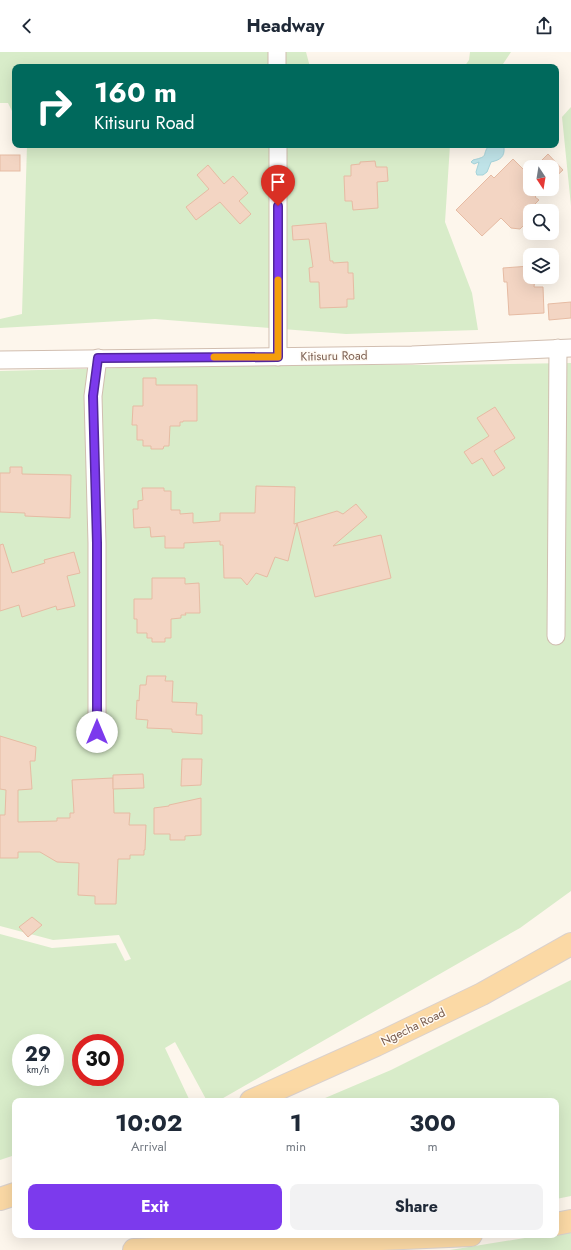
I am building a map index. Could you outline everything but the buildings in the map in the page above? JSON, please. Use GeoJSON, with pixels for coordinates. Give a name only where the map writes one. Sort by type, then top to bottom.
{"type":"FeatureCollection","features":[{"type":"Feature","properties":{"kind":"main road","name":"Ngecha Road"},"geometry":{"type":"LineString","coordinates":[[258,1098],[463,1004],[521,974],[571,944]]}},
{"type":"Feature","properties":{"kind":"main road"},"geometry":{"type":"LineString","coordinates":[[0,1199],[12,1195]]}},
{"type":"Feature","properties":{"kind":"main road"},"geometry":{"type":"LineString","coordinates":[[559,1223],[571,1221]]}},
{"type":"Feature","properties":{"kind":"main road"},"geometry":{"type":"LineString","coordinates":[[134,1250],[404,1238]]}},
{"type":"Feature","properties":{"kind":"street"},"geometry":{"type":"LineString","coordinates":[[278,52],[278,64]]}},
{"type":"Feature","properties":{"kind":"street"},"geometry":{"type":"LineString","coordinates":[[278,148],[278,357]]}},
{"type":"Feature","properties":{"kind":"street"},"geometry":{"type":"LineString","coordinates":[[556,636],[565,348]]}},
{"type":"Feature","properties":{"kind":"street","name":"Kitisuru Road"},"geometry":{"type":"LineString","coordinates":[[0,360],[412,355],[565,348]]}},
{"type":"Feature","properties":{"kind":"street"},"geometry":{"type":"LineString","coordinates":[[97,732],[97,543],[93,396],[98,358]]}},
{"type":"Feature","properties":{"kind":"green space"},"geometry":{"type":"Polygon","coordinates":[[[0,52],[306,52],[309,64],[12,64],[12,111],[8,103],[0,103],[0,52]]]}},
{"type":"Feature","properties":{"kind":"green space"},"geometry":{"type":"Polygon","coordinates":[[[470,52],[511,52],[503,64],[466,64],[469,60],[470,52]]]}},
{"type":"Feature","properties":{"kind":"green space"},"geometry":{"type":"Polygon","coordinates":[[[571,107],[571,206],[562,117],[571,107]]]}},
{"type":"Feature","properties":{"kind":"green space"},"geometry":{"type":"Polygon","coordinates":[[[27,148],[450,148],[445,222],[472,293],[478,330],[346,334],[155,319],[0,328],[0,319],[22,314],[27,148]]]}},
{"type":"Feature","properties":{"kind":"green space"},"geometry":{"type":"Polygon","coordinates":[[[571,363],[571,891],[520,928],[223,1098],[205,1098],[175,1042],[165,1048],[189,1098],[12,1098],[12,1156],[0,1160],[0,934],[52,948],[116,943],[125,961],[131,959],[119,935],[53,940],[0,926],[0,371],[237,365],[446,365],[571,363]]]}},
{"type":"Feature","properties":{"kind":"green space"},"geometry":{"type":"Polygon","coordinates":[[[571,980],[571,1196],[559,1198],[559,1098],[325,1098],[391,1070],[571,980]]]}},
{"type":"Feature","properties":{"kind":"green space"},"geometry":{"type":"Polygon","coordinates":[[[571,1230],[571,1250],[450,1250],[524,1238],[559,1238],[559,1232],[571,1230]]]}},
{"type":"Feature","properties":{"kind":"water"},"geometry":{"type":"Polygon","coordinates":[[[504,148],[504,153],[499,159],[491,162],[487,172],[483,175],[477,175],[476,172],[479,162],[474,164],[471,162],[482,158],[487,149],[504,148]]]}},
{"type":"Feature","properties":{"kind":"slow traffic"},"geometry":{"type":"LineString","coordinates":[[214,357],[278,357],[278,280]]}},
{"type":"Feature","properties":{"kind":"route"},"geometry":{"type":"LineString","coordinates":[[97,732],[97,543],[93,396],[98,358],[278,357],[278,206]]}}]}
